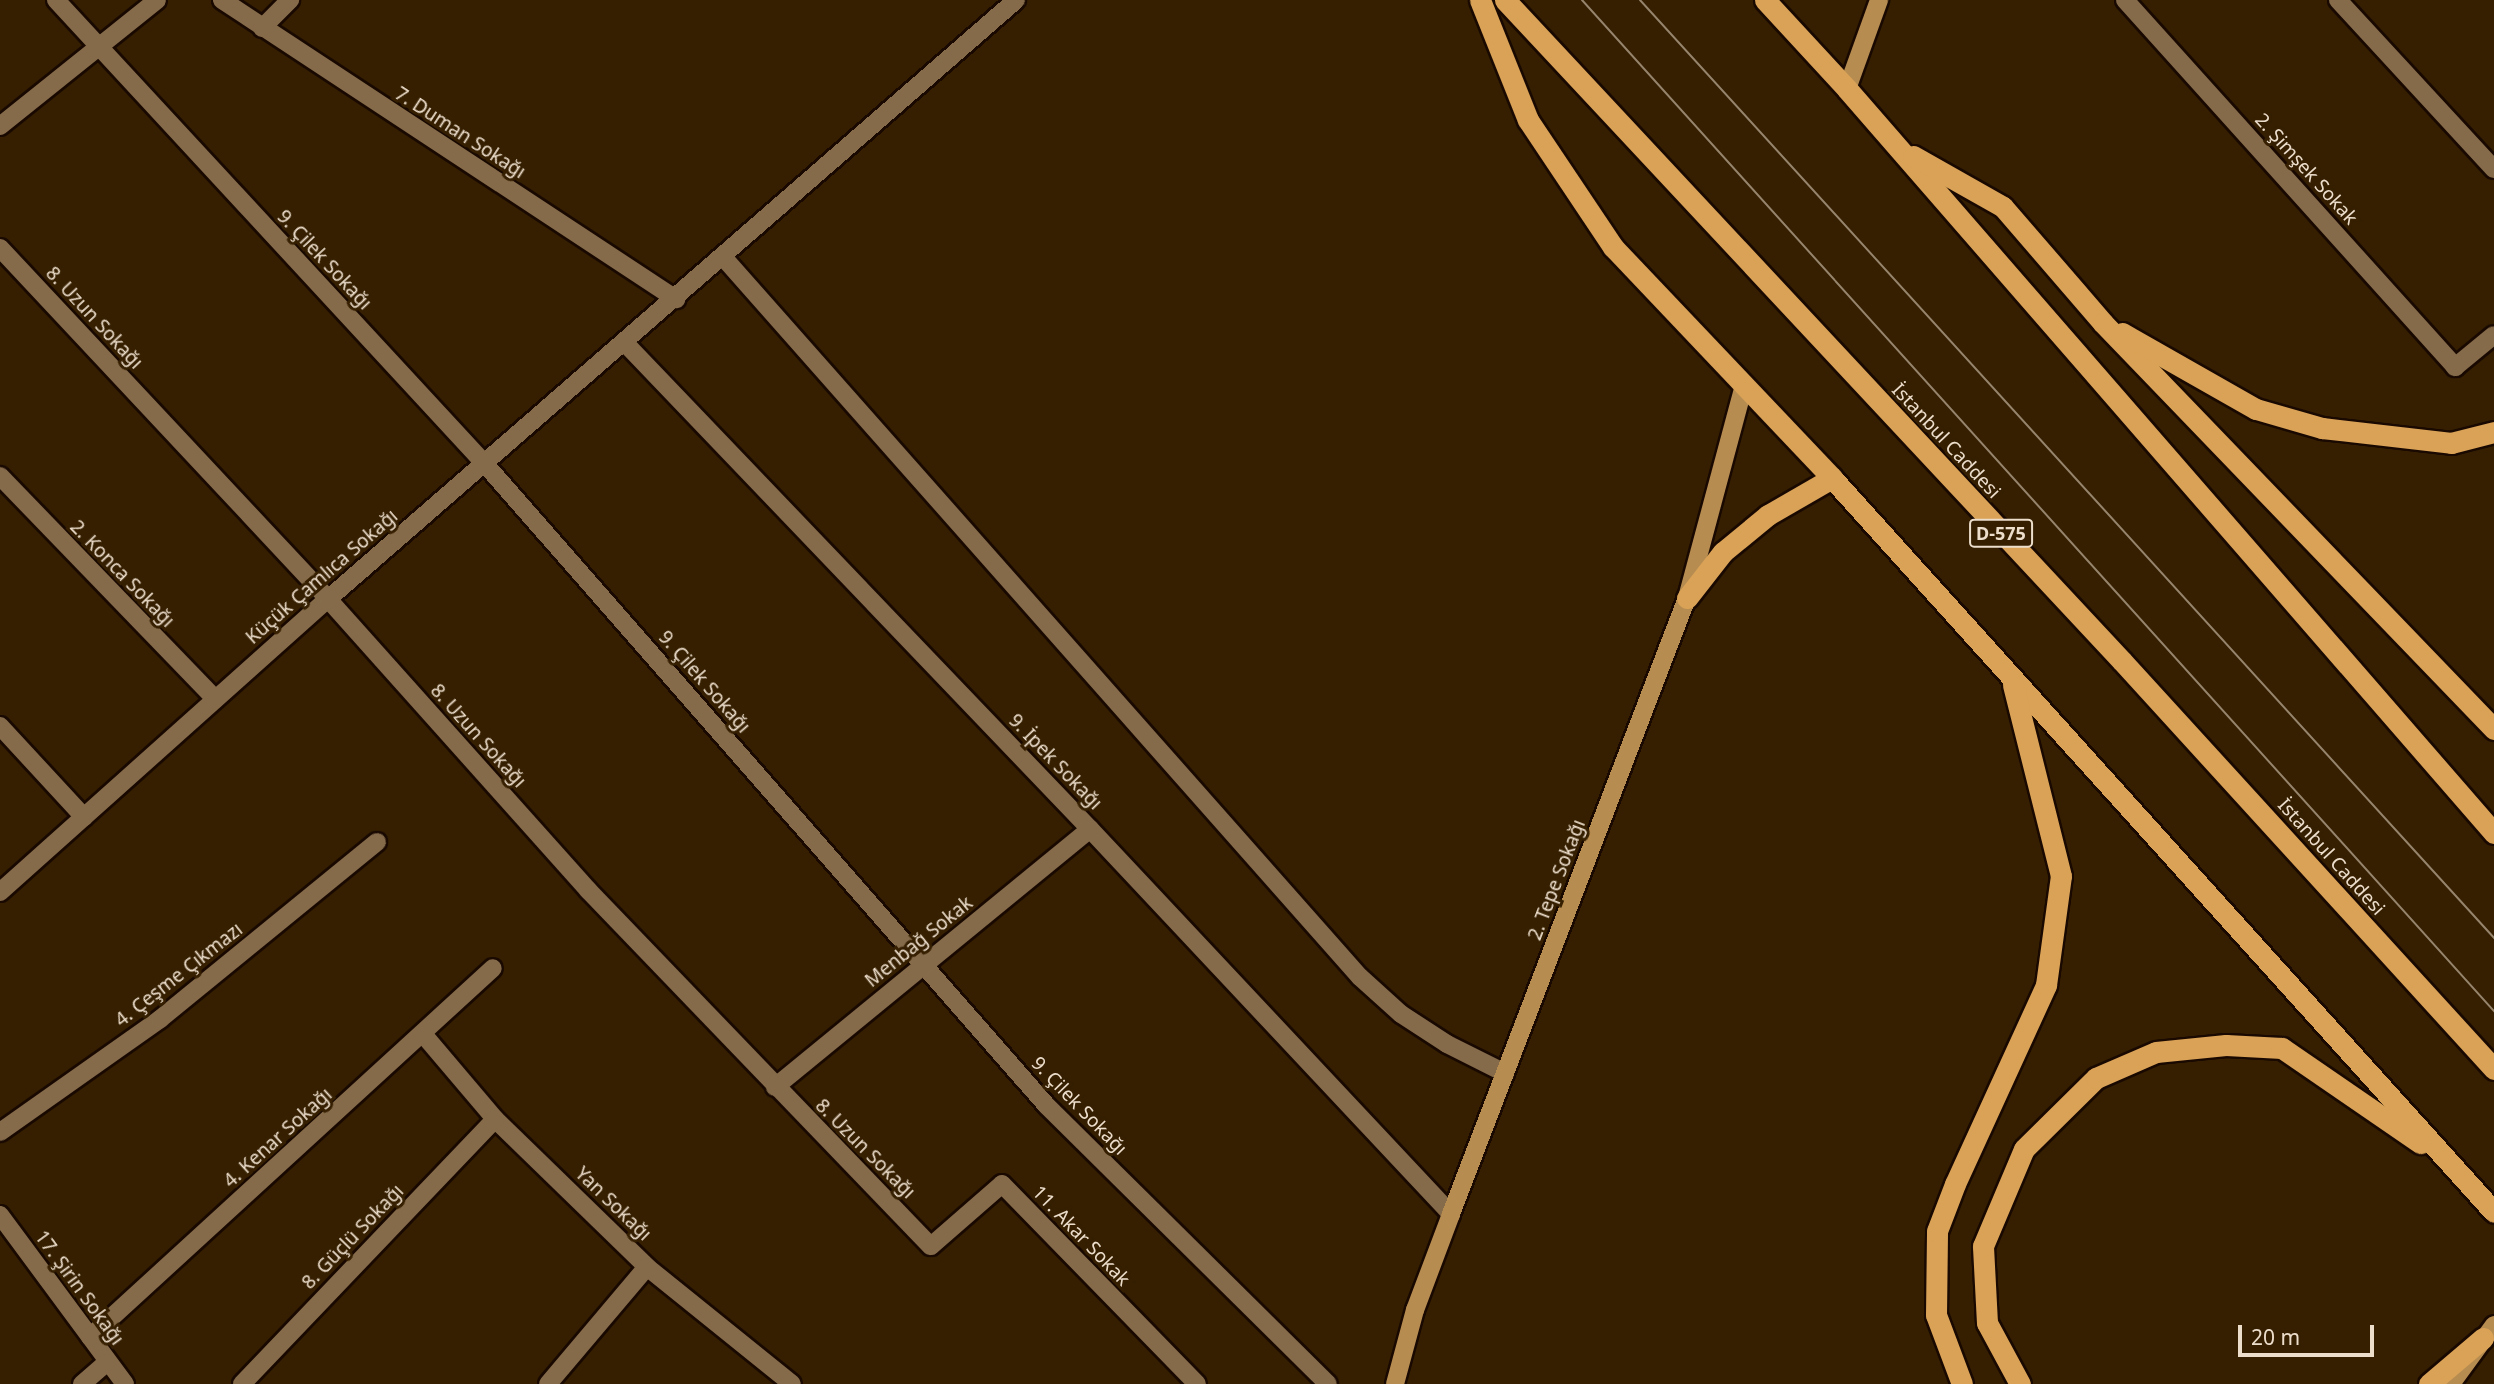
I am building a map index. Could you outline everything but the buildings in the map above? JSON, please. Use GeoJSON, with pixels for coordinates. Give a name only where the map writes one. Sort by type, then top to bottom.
{"type":"FeatureCollection","features":[{"type":"Feature","properties":{"kind":"highway"},"geometry":{"type":"LineString","coordinates":[[1480,0],[1528,120],[1606,235],[1744,387],[1832,478],[2011,680],[2494,1212]]}},
{"type":"Feature","properties":{"kind":"highway","name":"İstanbul Caddesi"},"geometry":{"type":"LineString","coordinates":[[1505,0],[2123,661],[2494,1069]]}},
{"type":"Feature","properties":{"kind":"highway"},"geometry":{"type":"LineString","coordinates":[[1765,0],[1847,89],[2494,832]]}},
{"type":"Feature","properties":{"kind":"highway"},"geometry":{"type":"LineString","coordinates":[[1898,148],[2003,207],[2103,323],[2494,729]]}},
{"type":"Feature","properties":{"kind":"highway"},"geometry":{"type":"LineString","coordinates":[[2103,323],[2256,409],[2322,428],[2451,443],[2494,432]]}},
{"type":"Feature","properties":{"kind":"highway"},"geometry":{"type":"LineString","coordinates":[[1687,598],[1723,552],[1768,515],[1832,478]]}},
{"type":"Feature","properties":{"kind":"highway"},"geometry":{"type":"LineString","coordinates":[[1962,1384],[1936,1315],[1937,1231],[1955,1184],[2046,985],[2061,876],[2011,680]]}},
{"type":"Feature","properties":{"kind":"highway"},"geometry":{"type":"LineString","coordinates":[[2020,1384],[1987,1323],[1983,1246],[2024,1149],[2096,1078],[2156,1052],[2226,1045],[2282,1048],[2450,1164]]}},
{"type":"Feature","properties":{"kind":"highway"},"geometry":{"type":"LineString","coordinates":[[2429,1384],[2488,1331]]}},
{"type":"Feature","properties":{"kind":"main road"},"geometry":{"type":"LineString","coordinates":[[1847,89],[1879,0]]}},
{"type":"Feature","properties":{"kind":"main road","name":"2. Tepe Sokağı"},"geometry":{"type":"LineString","coordinates":[[1395,1384],[1415,1310],[1687,598],[1744,387]]}},
{"type":"Feature","properties":{"kind":"main road"},"geometry":{"type":"LineString","coordinates":[[2451,1384],[2488,1331]]}},
{"type":"Feature","properties":{"kind":"street","name":"9. Çilek Sokağı"},"geometry":{"type":"LineString","coordinates":[[56,0],[485,464],[1047,1106],[1328,1384]]}},
{"type":"Feature","properties":{"kind":"street"},"geometry":{"type":"LineString","coordinates":[[0,126],[157,0]]}},
{"type":"Feature","properties":{"kind":"street","name":"7. Duman Sokağı"},"geometry":{"type":"LineString","coordinates":[[222,0],[676,299]]}},
{"type":"Feature","properties":{"kind":"street"},"geometry":{"type":"LineString","coordinates":[[262,28],[290,0]]}},
{"type":"Feature","properties":{"kind":"street","name":"Küçük Çamlıca Sokağı"},"geometry":{"type":"LineString","coordinates":[[0,892],[328,599],[724,258],[1016,0]]}},
{"type":"Feature","properties":{"kind":"street","name":"2. Şimşek Sokak"},"geometry":{"type":"LineString","coordinates":[[2125,0],[2455,367],[2494,335]]}},
{"type":"Feature","properties":{"kind":"street"},"geometry":{"type":"LineString","coordinates":[[2338,0],[2494,169]]}},
{"type":"Feature","properties":{"kind":"street","name":"8. Uzun Sokağı"},"geometry":{"type":"LineString","coordinates":[[0,248],[328,599],[588,890],[931,1246]]}},
{"type":"Feature","properties":{"kind":"street"},"geometry":{"type":"LineString","coordinates":[[724,258],[1360,977],[1401,1014],[1447,1044],[1505,1073]]}},
{"type":"Feature","properties":{"kind":"street","name":"9. İpek Sokağı"},"geometry":{"type":"LineString","coordinates":[[625,343],[1090,829],[1451,1214]]}},
{"type":"Feature","properties":{"kind":"street","name":"2. Konca Sokağı"},"geometry":{"type":"LineString","coordinates":[[0,476],[215,699]]}},
{"type":"Feature","properties":{"kind":"street"},"geometry":{"type":"LineString","coordinates":[[0,726],[84,817]]}},
{"type":"Feature","properties":{"kind":"street","name":"Menbağ Sokak"},"geometry":{"type":"LineString","coordinates":[[775,1087],[1090,829]]}},
{"type":"Feature","properties":{"kind":"street","name":"4. Çeşme Çıkmazı"},"geometry":{"type":"LineString","coordinates":[[0,1132],[160,1019],[377,842]]}},
{"type":"Feature","properties":{"kind":"street","name":"4. Kenar Sokağı"},"geometry":{"type":"LineString","coordinates":[[90,1337],[493,968]]}},
{"type":"Feature","properties":{"kind":"street","name":"Yan Sokağı"},"geometry":{"type":"LineString","coordinates":[[423,1034],[495,1119],[647,1266],[792,1384]]}},
{"type":"Feature","properties":{"kind":"street","name":"8. Güçlü Sokağı"},"geometry":{"type":"LineString","coordinates":[[242,1384],[495,1119]]}},
{"type":"Feature","properties":{"kind":"street","name":"11. Akar Sokak"},"geometry":{"type":"LineString","coordinates":[[931,1246],[1002,1184],[1196,1384]]}},
{"type":"Feature","properties":{"kind":"street","name":"17. Şirin Sokağı"},"geometry":{"type":"LineString","coordinates":[[0,1215],[90,1337],[106,1363],[125,1384]]}},
{"type":"Feature","properties":{"kind":"street"},"geometry":{"type":"LineString","coordinates":[[548,1384],[647,1266]]}},
{"type":"Feature","properties":{"kind":"street"},"geometry":{"type":"LineString","coordinates":[[82,1384],[106,1363]]}},
{"type":"Feature","properties":{"kind":"tram line"},"geometry":{"type":"LineString","coordinates":[[1582,0],[2494,1011]]}},
{"type":"Feature","properties":{"kind":"tram line"},"geometry":{"type":"LineString","coordinates":[[1640,0],[2494,938]]}}]}
